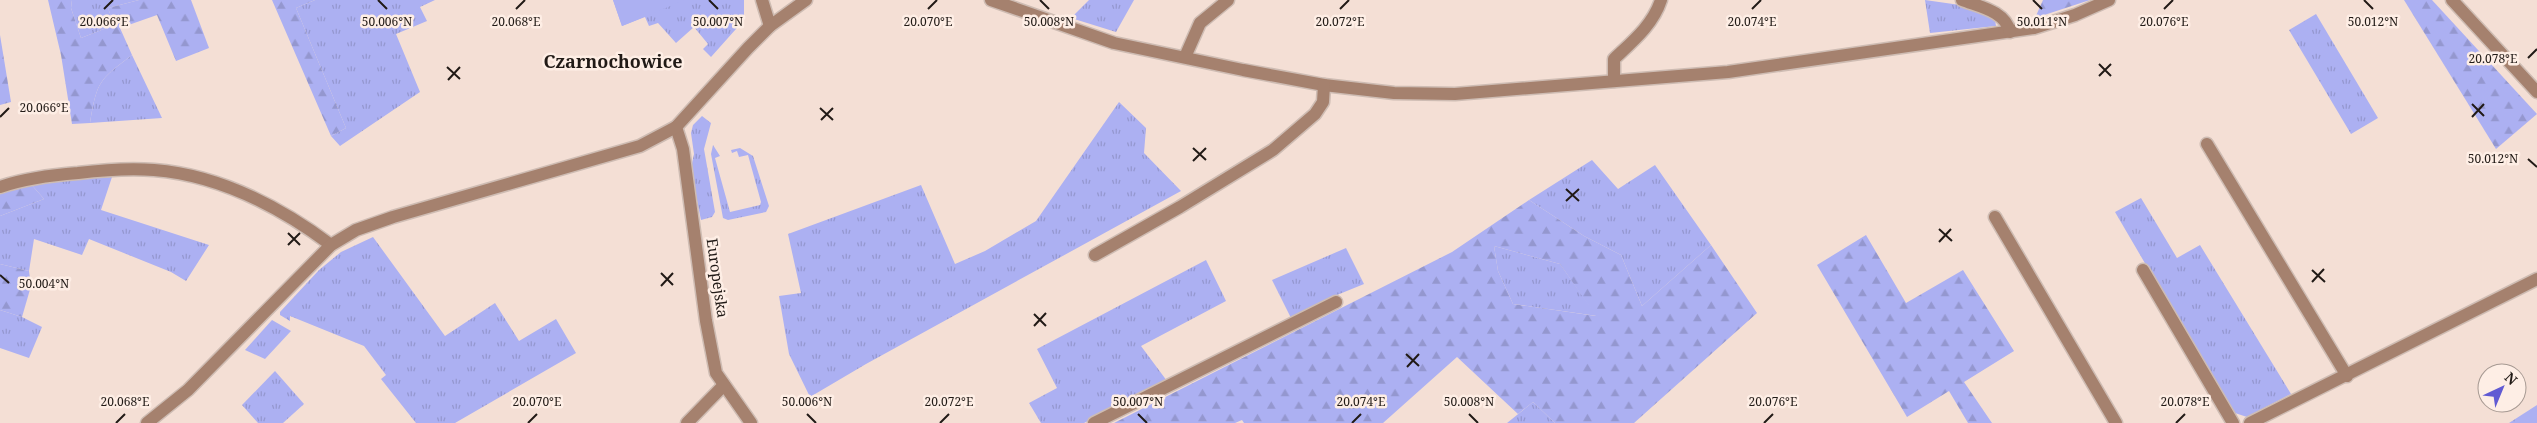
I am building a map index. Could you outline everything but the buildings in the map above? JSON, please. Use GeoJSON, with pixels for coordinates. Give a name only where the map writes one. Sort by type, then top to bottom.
{"type":"FeatureCollection","features":[{"type":"Feature","properties":{"kind":"street"},"geometry":{"type":"LineString","coordinates":[[762,0],[770,26]]}},
{"type":"Feature","properties":{"kind":"street"},"geometry":{"type":"LineString","coordinates":[[148,423],[188,390],[331,245],[356,230],[393,216],[640,146],[676,127],[770,26],[806,0]]}},
{"type":"Feature","properties":{"kind":"street"},"geometry":{"type":"LineString","coordinates":[[992,0],[1022,5],[1097,38],[1185,57],[1324,85],[1394,93],[1455,94],[1728,72],[2010,32],[2051,24],[2109,0]]}},
{"type":"Feature","properties":{"kind":"street"},"geometry":{"type":"LineString","coordinates":[[1185,57],[1200,23],[1228,0]]}},
{"type":"Feature","properties":{"kind":"street"},"geometry":{"type":"LineString","coordinates":[[1614,82],[1614,59],[1643,30],[1658,8],[1661,0]]}},
{"type":"Feature","properties":{"kind":"street"},"geometry":{"type":"LineString","coordinates":[[1962,0],[2000,16],[2006,21],[2010,32]]}},
{"type":"Feature","properties":{"kind":"street"},"geometry":{"type":"LineString","coordinates":[[2458,2],[2537,92]]}},
{"type":"Feature","properties":{"kind":"street"},"geometry":{"type":"LineString","coordinates":[[1095,255],[1180,207],[1273,150],[1316,114],[1323,102],[1324,85]]}},
{"type":"Feature","properties":{"kind":"street","name":"Europejska"},"geometry":{"type":"LineString","coordinates":[[676,127],[683,149],[711,352],[716,372],[751,423]]}},
{"type":"Feature","properties":{"kind":"street"},"geometry":{"type":"LineString","coordinates":[[2207,144],[2347,376]]}},
{"type":"Feature","properties":{"kind":"street"},"geometry":{"type":"LineString","coordinates":[[0,187],[28,177],[111,170],[155,170],[205,179],[259,200],[331,245]]}},
{"type":"Feature","properties":{"kind":"street"},"geometry":{"type":"LineString","coordinates":[[1995,217],[2116,423]]}},
{"type":"Feature","properties":{"kind":"street"},"geometry":{"type":"LineString","coordinates":[[2143,270],[2233,423]]}},
{"type":"Feature","properties":{"kind":"street"},"geometry":{"type":"LineString","coordinates":[[2250,423],[2537,280]]}},
{"type":"Feature","properties":{"kind":"street"},"geometry":{"type":"LineString","coordinates":[[1094,423],[1336,302]]}},
{"type":"Feature","properties":{"kind":"street"},"geometry":{"type":"LineString","coordinates":[[687,423],[724,385]]}},
{"type":"Feature","properties":{"kind":"green space"},"geometry":{"type":"Polygon","coordinates":[[[48,0],[72,0],[71,8],[81,38],[114,25],[108,8],[139,0],[191,0],[209,48],[176,61],[157,15],[120,28],[132,55],[112,70],[101,83],[95,98],[90,123],[72,124],[61,55],[48,0]]]}},
{"type":"Feature","properties":{"kind":"green space"},"geometry":{"type":"Polygon","coordinates":[[[72,0],[139,0],[108,8],[114,25],[81,38],[71,8],[72,0]]]}},
{"type":"Feature","properties":{"kind":"green space"},"geometry":{"type":"Polygon","coordinates":[[[272,0],[315,0],[296,8],[346,128],[331,136],[272,0]]]}},
{"type":"Feature","properties":{"kind":"green space"},"geometry":{"type":"Polygon","coordinates":[[[315,0],[435,0],[420,7],[427,21],[396,34],[420,92],[340,146],[331,136],[346,128],[296,8],[315,0]]]}},
{"type":"Feature","properties":{"kind":"green space"},"geometry":{"type":"Polygon","coordinates":[[[613,0],[744,0],[744,20],[711,57],[703,49],[708,44],[694,27],[676,43],[658,23],[649,26],[645,17],[622,26],[613,0]]]}},
{"type":"Feature","properties":{"kind":"green space"},"geometry":{"type":"Polygon","coordinates":[[[613,0],[685,0],[622,26],[613,0]]]}},
{"type":"Feature","properties":{"kind":"green space"},"geometry":{"type":"Polygon","coordinates":[[[1089,0],[1134,0],[1116,32],[1071,18],[1089,0]]]}},
{"type":"Feature","properties":{"kind":"green space"},"geometry":{"type":"Polygon","coordinates":[[[1925,0],[1967,6],[1995,20],[1996,26],[1930,33],[1925,0]]]}},
{"type":"Feature","properties":{"kind":"green space"},"geometry":{"type":"Polygon","coordinates":[[[2043,0],[2090,0],[2035,18],[2043,0]]]}},
{"type":"Feature","properties":{"kind":"green space"},"geometry":{"type":"Polygon","coordinates":[[[2404,0],[2432,0],[2537,114],[2496,149],[2404,0]]]}},
{"type":"Feature","properties":{"kind":"green space"},"geometry":{"type":"Polygon","coordinates":[[[2316,14],[2378,118],[2351,134],[2289,30],[2316,14]]]}},
{"type":"Feature","properties":{"kind":"green space"},"geometry":{"type":"Polygon","coordinates":[[[0,35],[11,102],[0,105],[0,35]]]}},
{"type":"Feature","properties":{"kind":"green space"},"geometry":{"type":"Polygon","coordinates":[[[132,55],[162,118],[90,123],[95,98],[101,83],[112,70],[132,55]]]}},
{"type":"Feature","properties":{"kind":"green space"},"geometry":{"type":"Polygon","coordinates":[[[1119,102],[1146,128],[1144,153],[1181,191],[866,364],[810,397],[789,354],[779,296],[801,293],[788,234],[921,185],[955,264],[985,251],[1036,221],[1119,102]]]}},
{"type":"Feature","properties":{"kind":"green space"},"geometry":{"type":"Polygon","coordinates":[[[702,116],[711,123],[704,149],[715,212],[712,217],[701,220],[691,168],[694,154],[691,133],[693,125],[702,116]]]}},
{"type":"Feature","properties":{"kind":"green space"},"geometry":{"type":"Polygon","coordinates":[[[713,145],[720,156],[715,158],[730,212],[760,205],[761,202],[748,155],[739,157],[737,151],[732,153],[731,150],[740,148],[753,156],[769,206],[766,212],[728,220],[723,218],[711,154],[713,145]]]}},
{"type":"Feature","properties":{"kind":"green space"},"geometry":{"type":"Polygon","coordinates":[[[1592,160],[1618,189],[1655,165],[1711,245],[1642,306],[1621,255],[1584,236],[1529,200],[1592,160]]]}},
{"type":"Feature","properties":{"kind":"green space"},"geometry":{"type":"Polygon","coordinates":[[[112,177],[101,210],[209,245],[186,281],[171,272],[89,239],[82,255],[34,239],[29,271],[0,264],[0,216],[44,199],[31,184],[48,180],[112,177]]]}},
{"type":"Feature","properties":{"kind":"green space"},"geometry":{"type":"Polygon","coordinates":[[[31,184],[44,199],[0,216],[0,193],[31,184]]]}},
{"type":"Feature","properties":{"kind":"green space"},"geometry":{"type":"Polygon","coordinates":[[[2141,198],[2177,258],[2200,245],[2291,394],[2247,417],[2232,412],[2115,212],[2141,198]]]}},
{"type":"Feature","properties":{"kind":"green space"},"geometry":{"type":"Polygon","coordinates":[[[1529,200],[1584,236],[1621,255],[1642,306],[1711,245],[1757,313],[1634,423],[1555,423],[1533,402],[1518,414],[1457,357],[1383,423],[1244,423],[1242,420],[1235,423],[1114,423],[1452,252],[1529,200]],[[1494,246],[1498,271],[1513,304],[1596,316],[1560,264],[1494,246]]]}},
{"type":"Feature","properties":{"kind":"green space"},"geometry":{"type":"Polygon","coordinates":[[[1866,235],[1906,303],[1963,270],[2014,351],[1964,382],[1992,423],[1968,423],[1949,391],[1907,417],[1817,265],[1866,235]]]}},
{"type":"Feature","properties":{"kind":"green space"},"geometry":{"type":"Polygon","coordinates":[[[373,237],[445,336],[495,303],[519,341],[556,319],[576,353],[455,423],[416,423],[381,379],[386,375],[364,346],[290,316],[290,321],[280,315],[280,312],[319,270],[341,252],[373,237]]]}},
{"type":"Feature","properties":{"kind":"green space"},"geometry":{"type":"Polygon","coordinates":[[[1494,246],[1560,264],[1597,316],[1513,304],[1498,271],[1494,246]]]}},
{"type":"Feature","properties":{"kind":"green space"},"geometry":{"type":"Polygon","coordinates":[[[1346,248],[1364,284],[1291,318],[1272,280],[1346,248]]]}},
{"type":"Feature","properties":{"kind":"green space"},"geometry":{"type":"Polygon","coordinates":[[[1206,260],[1226,301],[1141,346],[1167,381],[1084,423],[1041,423],[1029,403],[1057,388],[1037,349],[1206,260]]]}},
{"type":"Feature","properties":{"kind":"green space"},"geometry":{"type":"Polygon","coordinates":[[[0,264],[29,271],[31,286],[22,317],[0,310],[0,264]]]}},
{"type":"Feature","properties":{"kind":"green space"},"geometry":{"type":"Polygon","coordinates":[[[0,310],[22,317],[42,327],[29,358],[0,348],[0,310]]]}},
{"type":"Feature","properties":{"kind":"green space"},"geometry":{"type":"Polygon","coordinates":[[[272,320],[291,331],[265,359],[245,350],[272,320]]]}},
{"type":"Feature","properties":{"kind":"green space"},"geometry":{"type":"Polygon","coordinates":[[[275,371],[304,404],[283,423],[258,423],[242,405],[275,371]]]}},
{"type":"Feature","properties":{"kind":"green space"},"geometry":{"type":"Polygon","coordinates":[[[1533,402],[1555,423],[1507,423],[1533,402]]]}},
{"type":"Feature","properties":{"kind":"green space"},"geometry":{"type":"Polygon","coordinates":[[[2537,405],[2537,423],[2509,423],[2527,413],[2537,405]]]}},
{"type":"Feature","properties":{"kind":"district","name":"Czarnochowice"},"geometry":{"type":"Point","coordinates":[613,62]}}]}
